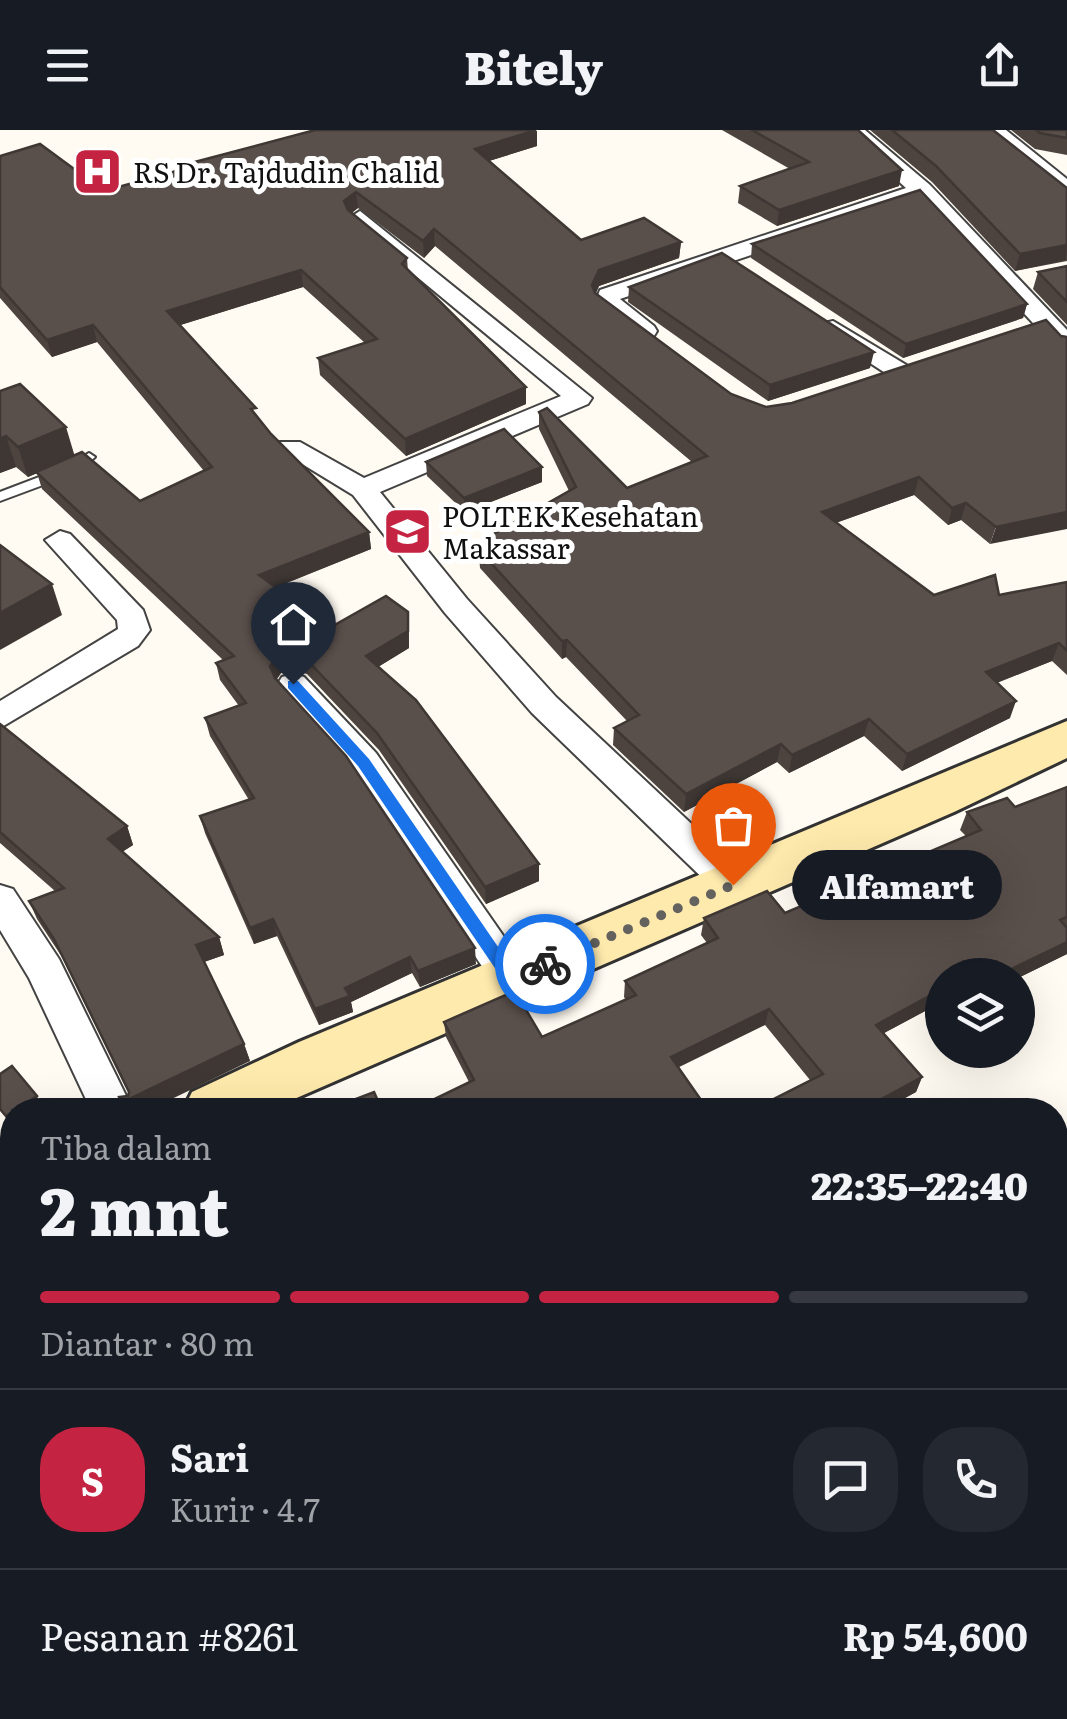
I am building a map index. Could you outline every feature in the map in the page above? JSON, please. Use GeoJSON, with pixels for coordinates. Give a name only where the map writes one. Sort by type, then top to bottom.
{"type":"FeatureCollection","features":[{"type":"Feature","properties":{"kind":"main road"},"geometry":{"type":"LineString","coordinates":[[239,1098],[1067,738]]}},
{"type":"Feature","properties":{"kind":"street"},"geometry":{"type":"LineString","coordinates":[[852,130],[922,190],[1067,345]]}},
{"type":"Feature","properties":{"kind":"street"},"geometry":{"type":"LineString","coordinates":[[993,130],[1067,190]]}},
{"type":"Feature","properties":{"kind":"street"},"geometry":{"type":"LineString","coordinates":[[666,347],[606,299],[724,254],[922,190]]}},
{"type":"Feature","properties":{"kind":"street"},"geometry":{"type":"LineString","coordinates":[[360,218],[579,398],[363,488]]}},
{"type":"Feature","properties":{"kind":"street"},"geometry":{"type":"LineString","coordinates":[[724,254],[753,275]]}},
{"type":"Feature","properties":{"kind":"street"},"geometry":{"type":"LineString","coordinates":[[1009,283],[1048,275]]}},
{"type":"Feature","properties":{"kind":"street"},"geometry":{"type":"LineString","coordinates":[[808,312],[908,368],[865,383]]}},
{"type":"Feature","properties":{"kind":"street"},"geometry":{"type":"LineString","coordinates":[[1009,335],[1046,323]]}},
{"type":"Feature","properties":{"kind":"street"},"geometry":{"type":"LineString","coordinates":[[290,448],[363,488],[456,606],[544,705],[733,885]]}},
{"type":"Feature","properties":{"kind":"street"},"geometry":{"type":"LineString","coordinates":[[0,716],[127,640],[134,630],[132,617],[60,540]]}},
{"type":"Feature","properties":{"kind":"street"},"geometry":{"type":"LineString","coordinates":[[293,684],[364,762],[511,978]]}},
{"type":"Feature","properties":{"kind":"street"},"geometry":{"type":"LineString","coordinates":[[0,899],[45,970],[106,1098]]}},
{"type":"Feature","properties":{"kind":"lane"},"geometry":{"type":"LineString","coordinates":[[0,497],[72,469],[89,457]]}},
{"type":"Feature","properties":{"kind":"building"},"geometry":{"type":"Polygon","coordinates":[[[315,130],[536,130],[475,149],[581,240],[644,218],[681,242],[599,270],[592,285],[595,293],[731,394],[766,407],[792,403],[1046,320],[1067,337],[1067,512],[996,527],[966,503],[952,508],[919,477],[822,512],[934,595],[995,575],[999,595],[1067,582],[1067,651],[1059,643],[986,672],[1016,701],[907,754],[869,719],[792,755],[781,744],[686,794],[614,728],[639,715],[567,640],[562,641],[480,551],[484,550],[478,543],[576,487],[539,412],[547,408],[627,488],[707,456],[434,229],[423,241],[356,192],[344,201],[348,210],[407,258],[402,264],[526,387],[405,439],[318,358],[377,339],[301,270],[167,311],[256,408],[251,409],[271,434],[369,532],[259,575],[331,627],[386,596],[408,612],[408,631],[366,656],[416,700],[539,864],[485,887],[377,733],[304,657],[291,653],[278,656],[270,666],[275,678],[346,756],[475,948],[418,971],[410,957],[345,988],[350,996],[315,1009],[273,919],[250,928],[200,816],[254,798],[205,718],[246,703],[216,663],[234,656],[36,472],[82,452],[140,501],[212,467],[93,325],[47,340],[0,287],[0,156],[40,144],[104,191],[315,130]]]}},
{"type":"Feature","properties":{"kind":"building"},"geometry":{"type":"Polygon","coordinates":[[[752,130],[858,130],[902,170],[779,210],[740,186],[809,162],[752,130]]]}},
{"type":"Feature","properties":{"kind":"building"},"geometry":{"type":"Polygon","coordinates":[[[892,130],[993,130],[1067,188],[1067,245],[1020,254],[936,166],[892,130]]]}},
{"type":"Feature","properties":{"kind":"building"},"geometry":{"type":"Polygon","coordinates":[[[1036,130],[1067,130],[1067,138],[1040,133],[1036,130]]]}},
{"type":"Feature","properties":{"kind":"building"},"geometry":{"type":"Polygon","coordinates":[[[920,190],[1027,304],[906,344],[752,244],[920,190]]]}},
{"type":"Feature","properties":{"kind":"building"},"geometry":{"type":"Polygon","coordinates":[[[722,253],[874,352],[770,385],[629,287],[722,253]]]}},
{"type":"Feature","properties":{"kind":"building"},"geometry":{"type":"Polygon","coordinates":[[[1067,266],[1067,302],[1038,272],[1067,266]]]}},
{"type":"Feature","properties":{"kind":"building"},"geometry":{"type":"Polygon","coordinates":[[[20,384],[66,427],[18,447],[6,436],[0,439],[0,391],[20,384]]]}},
{"type":"Feature","properties":{"kind":"building"},"geometry":{"type":"Polygon","coordinates":[[[504,429],[542,467],[464,498],[426,462],[504,429]]]}},
{"type":"Feature","properties":{"kind":"building"},"geometry":{"type":"Polygon","coordinates":[[[0,545],[52,584],[0,613],[0,545]]]}},
{"type":"Feature","properties":{"kind":"building"},"geometry":{"type":"Polygon","coordinates":[[[0,724],[127,826],[108,839],[219,937],[196,945],[244,1044],[131,1098],[119,1098],[129,1092],[54,939],[29,901],[64,888],[0,832],[0,724]]]}},
{"type":"Feature","properties":{"kind":"building"},"geometry":{"type":"Polygon","coordinates":[[[1067,787],[1067,917],[1060,920],[1067,928],[1067,942],[1034,958],[925,958],[925,998],[876,1025],[922,1077],[883,1098],[776,1098],[823,1074],[769,1009],[671,1057],[700,1098],[437,1098],[474,1080],[444,1022],[515,991],[542,1037],[636,995],[625,981],[718,938],[704,918],[767,891],[785,913],[981,830],[967,812],[1007,798],[1015,807],[1067,787]]]}},
{"type":"Feature","properties":{"kind":"building"},"geometry":{"type":"Polygon","coordinates":[[[12,1066],[37,1096],[0,1098],[0,1074],[12,1066]]]}},
{"type":"Feature","properties":{"kind":"way so far"},"geometry":{"type":"LineString","coordinates":[[545,964],[733,885]]}},
{"type":"Feature","properties":{"kind":"place","name":"RS Dr. Tajdudin Chalid"},"geometry":{"type":"Point","coordinates":[98,171]}},
{"type":"Feature","properties":{"kind":"place","name":"POLTEK Kesehatan Makassar"},"geometry":{"type":"Point","coordinates":[407,531]}},
{"type":"Feature","properties":{"kind":"place","name":"Alfamart"},"geometry":{"type":"Point","coordinates":[733,885]}},
{"type":"Feature","properties":{"kind":"route"},"geometry":{"type":"LineString","coordinates":[[293,684],[364,762],[511,978],[545,964]]}}]}
